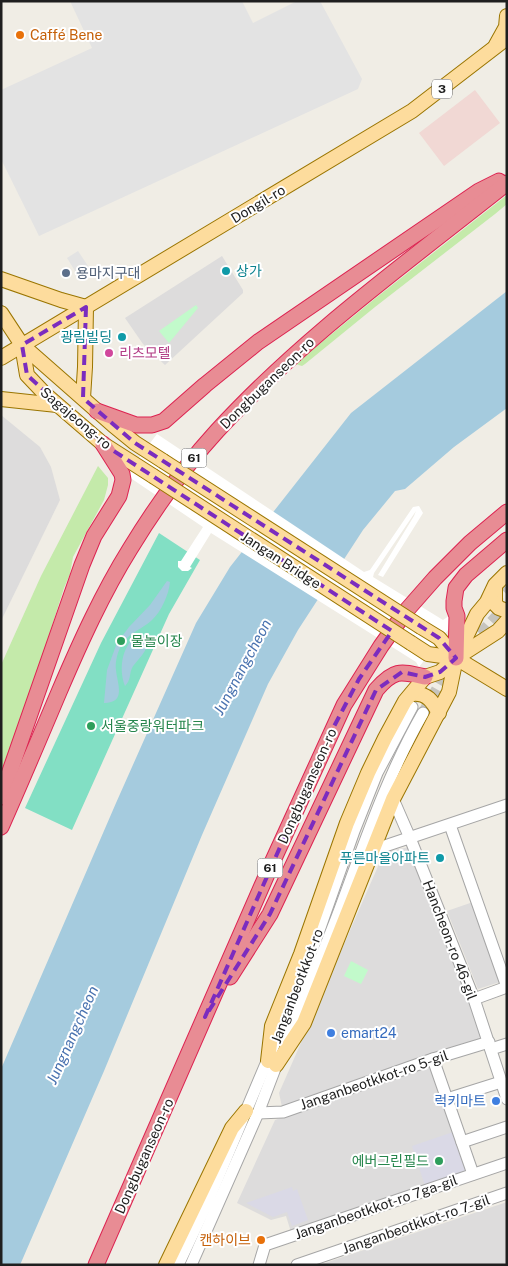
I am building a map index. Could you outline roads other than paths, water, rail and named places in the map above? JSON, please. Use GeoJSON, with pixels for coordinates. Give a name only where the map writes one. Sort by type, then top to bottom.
{"type":"FeatureCollection","features":[{"type":"Feature","properties":{"kind":"highway"},"geometry":{"type":"LineString","coordinates":[[97,411],[136,425],[152,425],[164,421],[211,379],[258,342],[479,191],[507,177]]}},
{"type":"Feature","properties":{"kind":"highway","name":"Dongbuganseon-ro"},"geometry":{"type":"LineString","coordinates":[[1,826],[73,659],[109,586],[148,521],[196,455],[236,411],[288,360],[357,302],[507,183]]}},
{"type":"Feature","properties":{"kind":"highway"},"geometry":{"type":"LineString","coordinates":[[1,797],[82,564],[94,536],[122,488],[122,474],[103,444]]}},
{"type":"Feature","properties":{"kind":"highway","name":"Dongbuganseon-ro"},"geometry":{"type":"LineString","coordinates":[[96,1265],[330,734],[359,679],[406,611],[435,578],[470,543],[507,512]]}},
{"type":"Feature","properties":{"kind":"highway"},"geometry":{"type":"LineString","coordinates":[[456,658],[457,616],[454,608],[456,588],[466,575],[507,540]]}},
{"type":"Feature","properties":{"kind":"highway"},"geometry":{"type":"LineString","coordinates":[[205,1017],[270,914],[376,690],[389,677],[402,672],[425,677]]}},
{"type":"Feature","properties":{"kind":"main road"},"geometry":{"type":"LineString","coordinates":[[495,48],[506,27],[507,16]]}},
{"type":"Feature","properties":{"kind":"main road","name":"Dongil-ro"},"geometry":{"type":"LineString","coordinates":[[1,358],[412,111],[507,38]]}},
{"type":"Feature","properties":{"kind":"main road"},"geometry":{"type":"LineString","coordinates":[[1,279],[53,298],[86,307],[85,367],[82,398]]}},
{"type":"Feature","properties":{"kind":"main road","name":"Sagajeong-ro"},"geometry":{"type":"LineString","coordinates":[[1,313],[22,344],[97,411],[136,443],[163,461]]}},
{"type":"Feature","properties":{"kind":"main road","name":"Sagajeong-ro"},"geometry":{"type":"LineString","coordinates":[[22,344],[27,375],[103,444],[153,476]]}},
{"type":"Feature","properties":{"kind":"main road"},"geometry":{"type":"LineString","coordinates":[[1,399],[58,405]]}},
{"type":"Feature","properties":{"kind":"main road","name":"Jangan Bridge"},"geometry":{"type":"LineString","coordinates":[[163,461],[439,638],[456,658]]}},
{"type":"Feature","properties":{"kind":"main road","name":"Jangan Bridge"},"geometry":{"type":"LineString","coordinates":[[153,476],[428,654],[456,658]]}},
{"type":"Feature","properties":{"kind":"main road"},"geometry":{"type":"LineString","coordinates":[[272,1063],[304,1023],[393,799],[449,692],[456,658],[476,614],[487,602],[495,585],[507,573]]}},
{"type":"Feature","properties":{"kind":"main road"},"geometry":{"type":"LineString","coordinates":[[495,585],[495,604],[507,611]]}},
{"type":"Feature","properties":{"kind":"main road"},"geometry":{"type":"LineString","coordinates":[[412,700],[425,677],[440,672],[456,658],[498,631],[507,621]]}},
{"type":"Feature","properties":{"kind":"main road"},"geometry":{"type":"LineString","coordinates":[[456,658],[507,689]]}},
{"type":"Feature","properties":{"kind":"main road"},"geometry":{"type":"LineString","coordinates":[[272,1063],[272,1026],[368,772],[405,701],[412,700],[420,693],[428,697],[439,714]]}},
{"type":"Feature","properties":{"kind":"main road"},"geometry":{"type":"LineString","coordinates":[[166,1265],[232,1128],[252,1112]]}},
{"type":"Feature","properties":{"kind":"street","name":"Janganbeotkkot-ro"},"geometry":{"type":"LineString","coordinates":[[191,1265],[272,1063],[310,984],[384,789],[423,713]]}},
{"type":"Feature","properties":{"kind":"street","name":"Hancheon-ro 46-gil"},"geometry":{"type":"LineString","coordinates":[[393,799],[474,999],[507,1098]]}},
{"type":"Feature","properties":{"kind":"street"},"geometry":{"type":"LineString","coordinates":[[373,850],[450,826],[507,805]]}},
{"type":"Feature","properties":{"kind":"street"},"geometry":{"type":"LineString","coordinates":[[450,826],[507,987],[474,999]]}},
{"type":"Feature","properties":{"kind":"street","name":"Janganbeotkkot-ro 5-gil"},"geometry":{"type":"LineString","coordinates":[[252,1112],[284,1112],[433,1059],[507,1044]]}},
{"type":"Feature","properties":{"kind":"street"},"geometry":{"type":"LineString","coordinates":[[433,1059],[473,1174]]}},
{"type":"Feature","properties":{"kind":"street"},"geometry":{"type":"LineString","coordinates":[[448,1099],[504,1085]]}},
{"type":"Feature","properties":{"kind":"street","name":"Janganbeotkkot-ro"},"geometry":{"type":"LineString","coordinates":[[178,1265],[252,1112]]}},
{"type":"Feature","properties":{"kind":"street"},"geometry":{"type":"LineString","coordinates":[[462,1142],[507,1127]]}},
{"type":"Feature","properties":{"kind":"street","name":"Janganbeotkkot-ro 7ga-gil"},"geometry":{"type":"LineString","coordinates":[[259,1265],[265,1245],[507,1163]]}},
{"type":"Feature","properties":{"kind":"street","name":"Janganbeotkkot-ro 7-gil"},"geometry":{"type":"LineString","coordinates":[[297,1265],[507,1193]]}},
{"type":"Feature","properties":{"kind":"water","name":"Jungnangcheon"},"geometry":{"type":"Polygon","coordinates":[[[507,291],[507,408],[454,447],[405,489],[395,491],[363,530],[298,630],[268,684],[20,1265],[1,1265],[1,1069],[196,623],[230,567],[351,413],[507,291]]]}},
{"type":"Feature","properties":{"kind":"water","name":"물놀이장"},"geometry":{"type":"Polygon","coordinates":[[[167,581],[170,582],[168,592],[158,612],[148,624],[127,638],[120,648],[116,664],[119,686],[118,696],[116,700],[104,703],[107,670],[117,643],[150,605],[167,581]]]}},
{"type":"Feature","properties":{"kind":"water","name":"물놀이장"},"geometry":{"type":"Polygon","coordinates":[[[141,634],[145,638],[147,647],[132,668],[129,680],[125,686],[122,671],[123,656],[130,643],[141,634]]]}},
{"type":"Feature","properties":{"kind":"tunnel"},"geometry":{"type":"LineString","coordinates":[[492,603],[507,588]]}},
{"type":"Feature","properties":{"kind":"tunnel"},"geometry":{"type":"LineString","coordinates":[[469,646],[507,605]]}},
{"type":"Feature","properties":{"kind":"tunnel"},"geometry":{"type":"LineString","coordinates":[[423,713],[442,680],[453,666]]}},
{"type":"Feature","properties":{"kind":"place","name":"Caffé Bene"},"geometry":{"type":"Point","coordinates":[20,35]}},
{"type":"Feature","properties":{"kind":"place","name":"상가"},"geometry":{"type":"Point","coordinates":[226,271]}},
{"type":"Feature","properties":{"kind":"place","name":"용마지구대"},"geometry":{"type":"Point","coordinates":[66,273]}},
{"type":"Feature","properties":{"kind":"place","name":"광림빌딩"},"geometry":{"type":"Point","coordinates":[122,337]}},
{"type":"Feature","properties":{"kind":"place","name":"리츠모텔"},"geometry":{"type":"Point","coordinates":[109,353]}},
{"type":"Feature","properties":{"kind":"place","name":"물놀이장"},"geometry":{"type":"Point","coordinates":[121,641]}},
{"type":"Feature","properties":{"kind":"place","name":"서울중랑워터파크"},"geometry":{"type":"Point","coordinates":[91,726]}},
{"type":"Feature","properties":{"kind":"place","name":"푸른마을아파트"},"geometry":{"type":"Point","coordinates":[440,858]}},
{"type":"Feature","properties":{"kind":"place","name":"emart24"},"geometry":{"type":"Point","coordinates":[331,1033]}},
{"type":"Feature","properties":{"kind":"place","name":"럭키마트"},"geometry":{"type":"Point","coordinates":[496,1101]}},
{"type":"Feature","properties":{"kind":"place","name":"에버그린필드"},"geometry":{"type":"Point","coordinates":[439,1161]}},
{"type":"Feature","properties":{"kind":"place","name":"캔하이브"},"geometry":{"type":"Point","coordinates":[261,1240]}}]}
